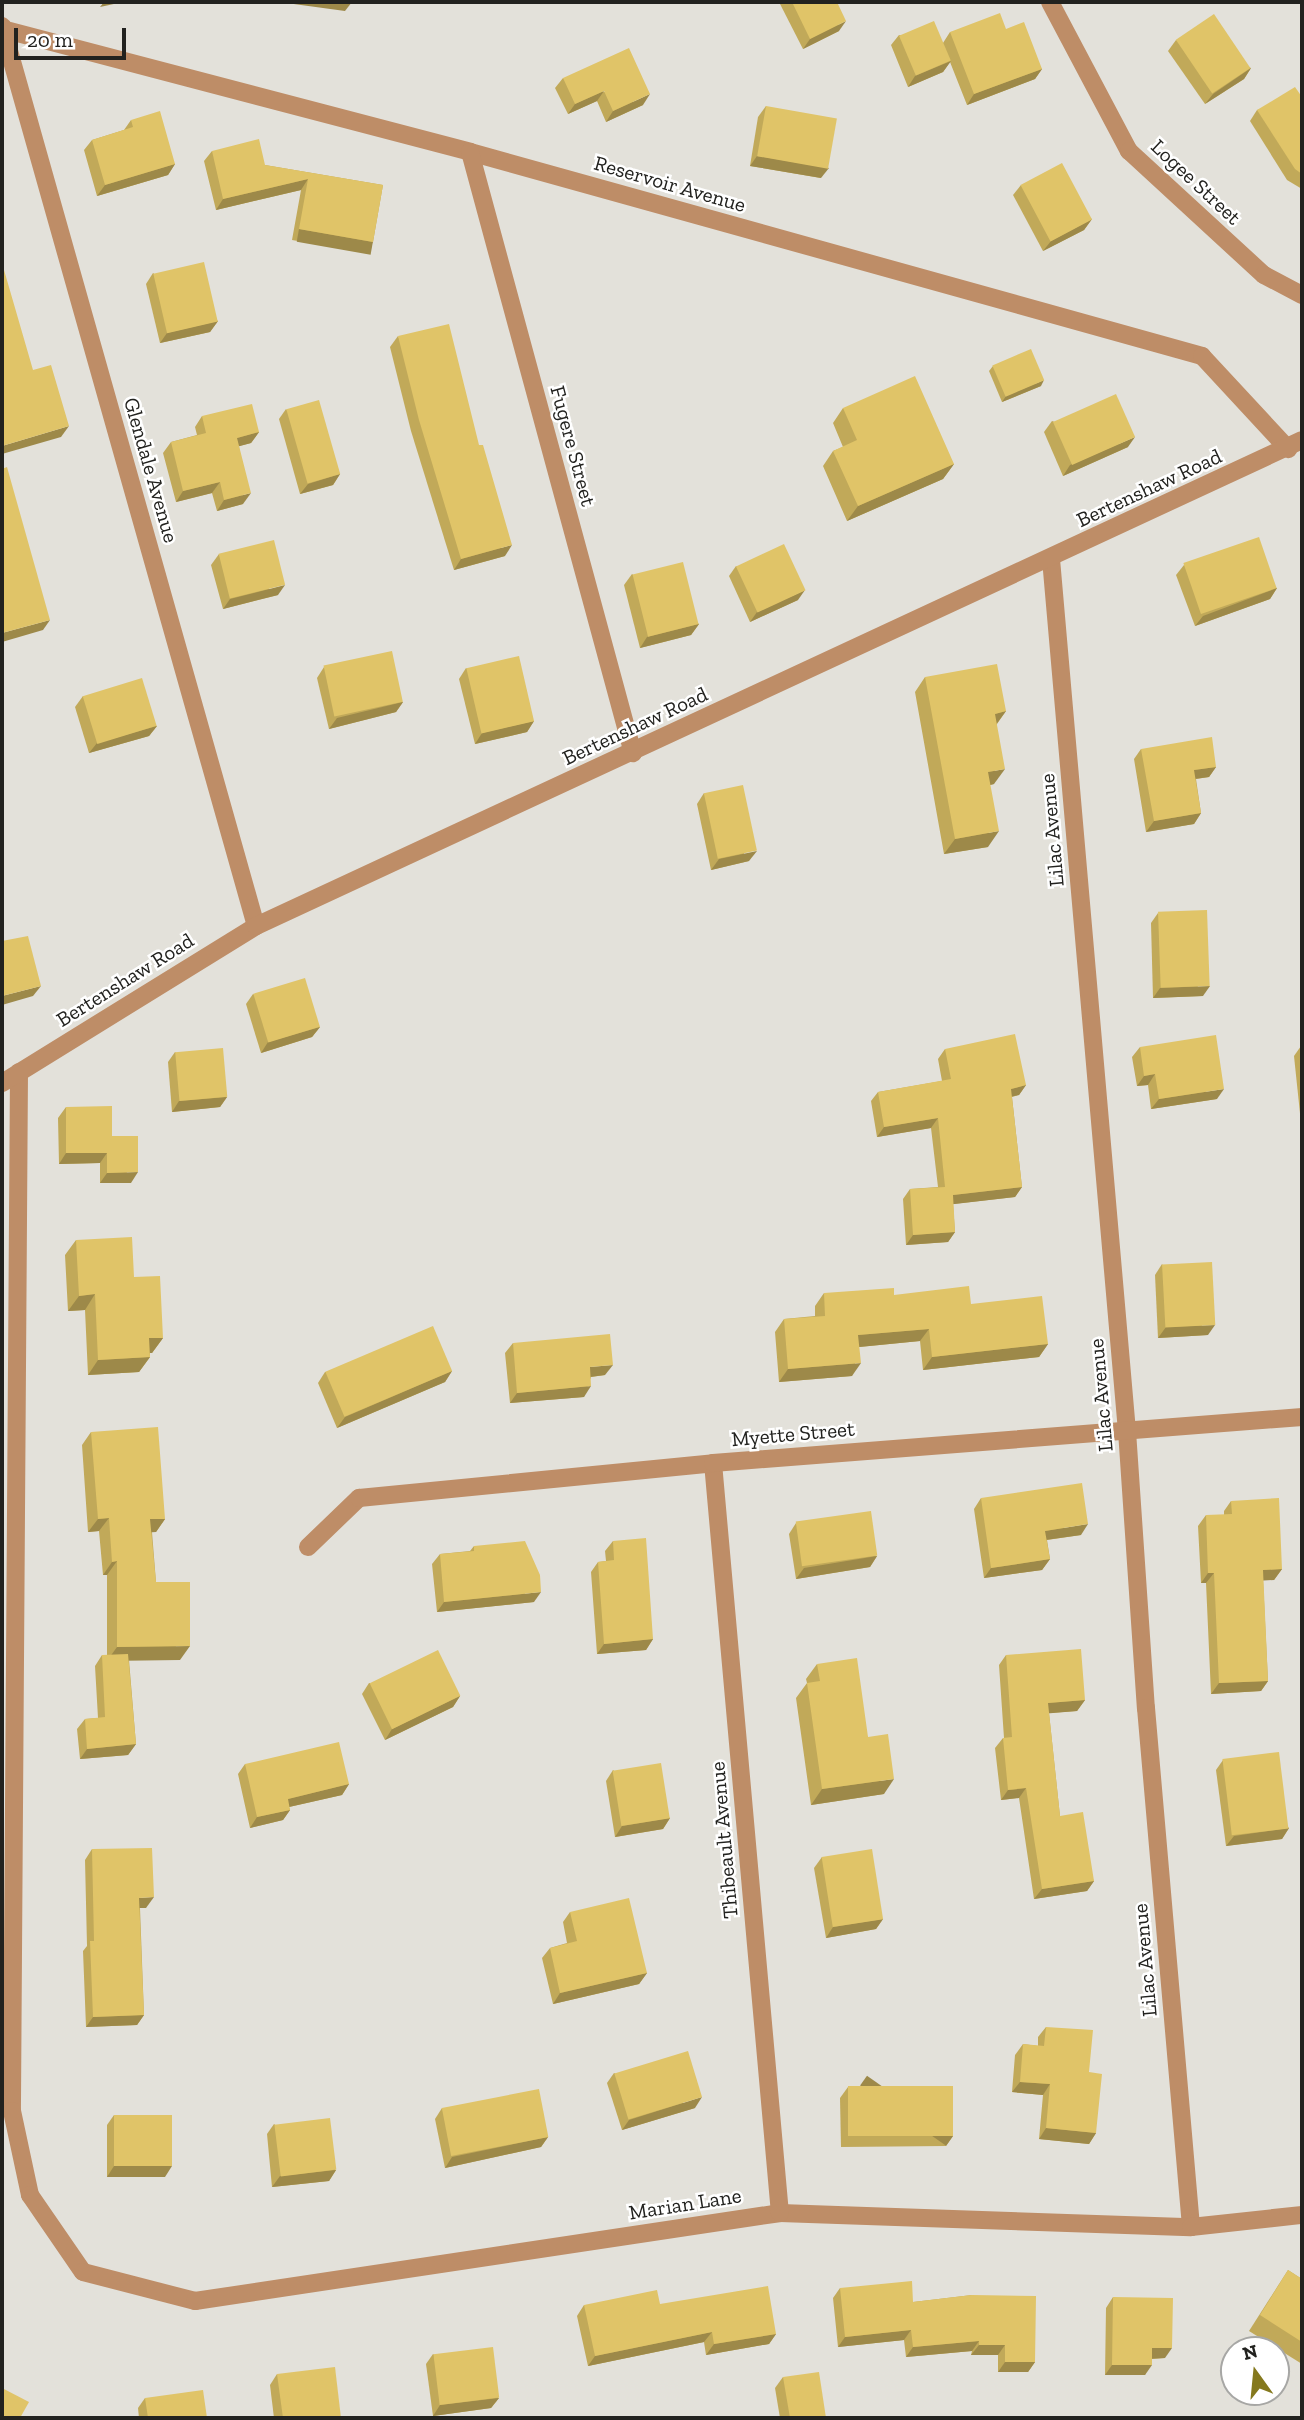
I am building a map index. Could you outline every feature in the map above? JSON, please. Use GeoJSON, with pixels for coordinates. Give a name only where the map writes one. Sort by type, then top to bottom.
{"type":"FeatureCollection","features":[{"type":"Feature","properties":{"kind":"street","name":"Logee Street"},"geometry":{"type":"LineString","coordinates":[[1050,2],[1129,151],[1264,275],[1302,295]]}},
{"type":"Feature","properties":{"kind":"street","name":"Reservoir Avenue"},"geometry":{"type":"LineString","coordinates":[[2,28],[470,152],[1202,356],[1295,445]]}},
{"type":"Feature","properties":{"kind":"street","name":"Glendale Avenue"},"geometry":{"type":"LineString","coordinates":[[2,28],[256,926]]}},
{"type":"Feature","properties":{"kind":"street","name":"Fugere Street"},"geometry":{"type":"LineString","coordinates":[[470,152],[633,752]]}},
{"type":"Feature","properties":{"kind":"street","name":"Bertenshaw Road"},"geometry":{"type":"LineString","coordinates":[[2,1083],[256,926],[1295,445]]}},
{"type":"Feature","properties":{"kind":"street","name":"Lilac Avenue"},"geometry":{"type":"LineString","coordinates":[[1051,559],[1128,1431],[1146,1708],[1191,2227]]}},
{"type":"Feature","properties":{"kind":"street","name":"Marian Lane"},"geometry":{"type":"LineString","coordinates":[[19,1072],[12,2110],[30,2196],[83,2272],[195,2301],[780,2213],[1191,2227],[1302,2215]]}},
{"type":"Feature","properties":{"kind":"street","name":"Myette Street"},"geometry":{"type":"LineString","coordinates":[[308,1547],[359,1498],[713,1463],[1302,1417]]}},
{"type":"Feature","properties":{"kind":"street","name":"Thibeault Avenue"},"geometry":{"type":"LineString","coordinates":[[713,1463],[780,2213]]}},
{"type":"Feature","properties":{"kind":"building"},"geometry":{"type":"Polygon","coordinates":[[[792,2],[837,2],[846,21],[810,39],[792,2]]]}},
{"type":"Feature","properties":{"kind":"building"},"geometry":{"type":"Polygon","coordinates":[[[1000,13],[1006,29],[1024,22],[1042,69],[974,94],[950,32],[1000,13]]]}},
{"type":"Feature","properties":{"kind":"building"},"geometry":{"type":"Polygon","coordinates":[[[1214,14],[1250,68],[1212,94],[1176,40],[1214,14]]]}},
{"type":"Feature","properties":{"kind":"building"},"geometry":{"type":"Polygon","coordinates":[[[934,21],[951,61],[916,75],[899,36],[934,21]]]}},
{"type":"Feature","properties":{"kind":"building"},"geometry":{"type":"Polygon","coordinates":[[[629,48],[650,94],[613,111],[604,91],[575,104],[563,78],[629,48]]]}},
{"type":"Feature","properties":{"kind":"building"},"geometry":{"type":"Polygon","coordinates":[[[1295,87],[1302,97],[1302,174],[1295,169],[1257,110],[1295,87]]]}},
{"type":"Feature","properties":{"kind":"building"},"geometry":{"type":"Polygon","coordinates":[[[766,106],[837,119],[828,169],[757,156],[766,106]]]}},
{"type":"Feature","properties":{"kind":"building"},"geometry":{"type":"Polygon","coordinates":[[[160,111],[175,164],[105,185],[92,140],[133,127],[131,120],[160,111]]]}},
{"type":"Feature","properties":{"kind":"building"},"geometry":{"type":"Polygon","coordinates":[[[259,139],[265,165],[383,185],[373,242],[299,229],[308,179],[223,199],[212,151],[259,139]]]}},
{"type":"Feature","properties":{"kind":"building"},"geometry":{"type":"Polygon","coordinates":[[[1062,163],[1092,220],[1051,242],[1021,185],[1062,163]]]}},
{"type":"Feature","properties":{"kind":"building"},"geometry":{"type":"Polygon","coordinates":[[[204,262],[218,321],[167,333],[153,274],[204,262]]]}},
{"type":"Feature","properties":{"kind":"building"},"geometry":{"type":"Polygon","coordinates":[[[2,263],[33,370],[51,365],[69,426],[2,446],[2,263]]]}},
{"type":"Feature","properties":{"kind":"building"},"geometry":{"type":"Polygon","coordinates":[[[449,324],[479,445],[483,445],[512,545],[461,559],[419,420],[398,336],[449,324]]]}},
{"type":"Feature","properties":{"kind":"building"},"geometry":{"type":"Polygon","coordinates":[[[1031,349],[1044,380],[1006,397],[992,365],[1031,349]]]}},
{"type":"Feature","properties":{"kind":"building"},"geometry":{"type":"Polygon","coordinates":[[[915,376],[954,464],[858,506],[833,451],[857,440],[843,408],[915,376]]]}},
{"type":"Feature","properties":{"kind":"building"},"geometry":{"type":"Polygon","coordinates":[[[1116,394],[1135,437],[1072,465],[1053,422],[1116,394]]]}},
{"type":"Feature","properties":{"kind":"building"},"geometry":{"type":"Polygon","coordinates":[[[319,400],[340,474],[308,483],[286,409],[319,400]]]}},
{"type":"Feature","properties":{"kind":"building"},"geometry":{"type":"Polygon","coordinates":[[[252,404],[259,432],[237,438],[251,493],[224,500],[220,482],[183,491],[171,442],[206,433],[202,416],[252,404]]]}},
{"type":"Feature","properties":{"kind":"building"},"geometry":{"type":"Polygon","coordinates":[[[7,467],[50,620],[2,633],[2,469],[7,467]]]}},
{"type":"Feature","properties":{"kind":"building"},"geometry":{"type":"Polygon","coordinates":[[[1259,537],[1277,588],[1201,614],[1183,563],[1259,537]]]}},
{"type":"Feature","properties":{"kind":"building"},"geometry":{"type":"Polygon","coordinates":[[[274,540],[285,585],[230,598],[219,554],[274,540]]]}},
{"type":"Feature","properties":{"kind":"building"},"geometry":{"type":"Polygon","coordinates":[[[784,544],[806,590],[758,613],[736,566],[784,544]]]}},
{"type":"Feature","properties":{"kind":"building"},"geometry":{"type":"Polygon","coordinates":[[[683,562],[698,624],[648,637],[633,575],[683,562]]]}},
{"type":"Feature","properties":{"kind":"building"},"geometry":{"type":"Polygon","coordinates":[[[392,651],[403,702],[334,716],[324,666],[392,651]]]}},
{"type":"Feature","properties":{"kind":"building"},"geometry":{"type":"Polygon","coordinates":[[[519,656],[534,721],[481,733],[466,668],[519,656]]]}},
{"type":"Feature","properties":{"kind":"building"},"geometry":{"type":"Polygon","coordinates":[[[997,664],[1006,711],[995,714],[1005,769],[988,772],[999,831],[955,839],[925,677],[997,664]]]}},
{"type":"Feature","properties":{"kind":"building"},"geometry":{"type":"Polygon","coordinates":[[[142,678],[157,726],[97,744],[83,696],[142,678]]]}},
{"type":"Feature","properties":{"kind":"building"},"geometry":{"type":"Polygon","coordinates":[[[1212,737],[1216,767],[1194,770],[1201,813],[1154,821],[1141,749],[1212,737]]]}},
{"type":"Feature","properties":{"kind":"building"},"geometry":{"type":"Polygon","coordinates":[[[743,785],[757,851],[718,859],[704,793],[743,785]]]}},
{"type":"Feature","properties":{"kind":"building"},"geometry":{"type":"Polygon","coordinates":[[[1207,910],[1210,986],[1161,988],[1158,912],[1207,910]]]}},
{"type":"Feature","properties":{"kind":"building"},"geometry":{"type":"Polygon","coordinates":[[[28,936],[41,986],[2,996],[2,941],[28,936]]]}},
{"type":"Feature","properties":{"kind":"building"},"geometry":{"type":"Polygon","coordinates":[[[305,978],[320,1027],[268,1043],[253,994],[305,978]]]}},
{"type":"Feature","properties":{"kind":"building"},"geometry":{"type":"Polygon","coordinates":[[[1015,1034],[1026,1085],[1011,1089],[1022,1187],[953,1195],[955,1232],[913,1235],[910,1189],[945,1187],[938,1118],[884,1127],[878,1092],[951,1079],[945,1049],[1015,1034]]]}},
{"type":"Feature","properties":{"kind":"building"},"geometry":{"type":"Polygon","coordinates":[[[1216,1035],[1224,1089],[1159,1099],[1155,1074],[1144,1076],[1140,1047],[1216,1035]]]}},
{"type":"Feature","properties":{"kind":"building"},"geometry":{"type":"Polygon","coordinates":[[[223,1048],[227,1097],[179,1101],[175,1052],[223,1048]]]}},
{"type":"Feature","properties":{"kind":"building"},"geometry":{"type":"Polygon","coordinates":[[[112,1106],[112,1136],[138,1136],[138,1172],[107,1173],[107,1153],[66,1153],[66,1107],[112,1106]]]}},
{"type":"Feature","properties":{"kind":"building"},"geometry":{"type":"Polygon","coordinates":[[[132,1237],[134,1277],[160,1276],[163,1338],[149,1338],[150,1357],[98,1360],[95,1294],[79,1296],[76,1240],[132,1237]]]}},
{"type":"Feature","properties":{"kind":"building"},"geometry":{"type":"Polygon","coordinates":[[[1212,1262],[1215,1325],[1165,1328],[1162,1265],[1212,1262]]]}},
{"type":"Feature","properties":{"kind":"building"},"geometry":{"type":"Polygon","coordinates":[[[969,1286],[971,1304],[1042,1296],[1048,1344],[932,1357],[929,1329],[858,1335],[861,1363],[788,1369],[784,1319],[825,1316],[824,1293],[894,1288],[894,1295],[969,1286]]]}},
{"type":"Feature","properties":{"kind":"building"},"geometry":{"type":"Polygon","coordinates":[[[433,1326],[452,1371],[344,1417],[325,1372],[433,1326]]]}},
{"type":"Feature","properties":{"kind":"building"},"geometry":{"type":"Polygon","coordinates":[[[610,1334],[613,1365],[590,1367],[591,1386],[517,1393],[513,1343],[610,1334]]]}},
{"type":"Feature","properties":{"kind":"building"},"geometry":{"type":"Polygon","coordinates":[[[158,1427],[165,1519],[150,1519],[156,1582],[190,1582],[190,1646],[117,1647],[117,1561],[112,1562],[109,1518],[98,1519],[91,1432],[158,1427]]]}},
{"type":"Feature","properties":{"kind":"building"},"geometry":{"type":"Polygon","coordinates":[[[1082,1483],[1088,1524],[1045,1531],[1050,1559],[991,1568],[981,1498],[1082,1483]]]}},
{"type":"Feature","properties":{"kind":"building"},"geometry":{"type":"Polygon","coordinates":[[[1279,1498],[1282,1569],[1263,1570],[1268,1681],[1219,1683],[1214,1573],[1208,1573],[1206,1515],[1232,1514],[1231,1501],[1279,1498]]]}},
{"type":"Feature","properties":{"kind":"building"},"geometry":{"type":"Polygon","coordinates":[[[871,1511],[877,1556],[802,1566],[796,1522],[871,1511]]]}},
{"type":"Feature","properties":{"kind":"building"},"geometry":{"type":"Polygon","coordinates":[[[646,1538],[653,1639],[604,1644],[598,1562],[614,1560],[613,1541],[646,1538]]]}},
{"type":"Feature","properties":{"kind":"building"},"geometry":{"type":"Polygon","coordinates":[[[525,1541],[540,1575],[541,1592],[444,1602],[440,1554],[474,1551],[474,1546],[525,1541]]]}},
{"type":"Feature","properties":{"kind":"building"},"geometry":{"type":"Polygon","coordinates":[[[1081,1649],[1085,1700],[1048,1703],[1060,1816],[1083,1812],[1094,1881],[1042,1889],[1026,1788],[1008,1790],[1003,1738],[1012,1737],[1006,1655],[1081,1649]]]}},
{"type":"Feature","properties":{"kind":"building"},"geometry":{"type":"Polygon","coordinates":[[[438,1650],[460,1696],[392,1729],[370,1683],[438,1650]]]}},
{"type":"Feature","properties":{"kind":"building"},"geometry":{"type":"Polygon","coordinates":[[[128,1654],[136,1744],[87,1749],[85,1719],[105,1717],[102,1655],[128,1654]]]}},
{"type":"Feature","properties":{"kind":"building"},"geometry":{"type":"Polygon","coordinates":[[[857,1658],[868,1737],[888,1734],[894,1779],[822,1789],[807,1683],[820,1681],[817,1664],[857,1658]]]}},
{"type":"Feature","properties":{"kind":"building"},"geometry":{"type":"Polygon","coordinates":[[[339,1742],[349,1784],[288,1799],[290,1810],[257,1817],[245,1764],[339,1742]]]}},
{"type":"Feature","properties":{"kind":"building"},"geometry":{"type":"Polygon","coordinates":[[[1279,1752],[1288,1828],[1232,1835],[1222,1759],[1279,1752]]]}},
{"type":"Feature","properties":{"kind":"building"},"geometry":{"type":"Polygon","coordinates":[[[661,1763],[670,1818],[621,1826],[613,1771],[661,1763]]]}},
{"type":"Feature","properties":{"kind":"building"},"geometry":{"type":"Polygon","coordinates":[[[152,1848],[154,1897],[139,1898],[144,2015],[93,2017],[90,1941],[94,1941],[92,1849],[152,1848]]]}},
{"type":"Feature","properties":{"kind":"building"},"geometry":{"type":"Polygon","coordinates":[[[872,1849],[883,1919],[833,1927],[822,1857],[872,1849]]]}},
{"type":"Feature","properties":{"kind":"building"},"geometry":{"type":"Polygon","coordinates":[[[629,1898],[647,1973],[560,1993],[550,1948],[577,1941],[570,1912],[629,1898]]]}},
{"type":"Feature","properties":{"kind":"building"},"geometry":{"type":"Polygon","coordinates":[[[1046,2027],[1093,2030],[1089,2072],[1102,2074],[1096,2133],[1046,2128],[1050,2084],[1020,2082],[1023,2044],[1044,2046],[1046,2027]]]}},
{"type":"Feature","properties":{"kind":"building"},"geometry":{"type":"Polygon","coordinates":[[[688,2051],[702,2097],[628,2119],[614,2074],[688,2051]]]}},
{"type":"Feature","properties":{"kind":"building"},"geometry":{"type":"Polygon","coordinates":[[[848,2086],[953,2086],[953,2136],[848,2136],[848,2086]]]}},
{"type":"Feature","properties":{"kind":"building"},"geometry":{"type":"Polygon","coordinates":[[[539,2089],[548,2137],[451,2156],[442,2108],[539,2089]]]}},
{"type":"Feature","properties":{"kind":"building"},"geometry":{"type":"Polygon","coordinates":[[[114,2115],[172,2115],[172,2166],[114,2166],[114,2115]]]}},
{"type":"Feature","properties":{"kind":"building"},"geometry":{"type":"Polygon","coordinates":[[[330,2118],[336,2170],[281,2176],[274,2125],[330,2118]]]}},
{"type":"Feature","properties":{"kind":"building"},"geometry":{"type":"Polygon","coordinates":[[[1288,2270],[1302,2279],[1302,2342],[1260,2315],[1288,2270]]]}},
{"type":"Feature","properties":{"kind":"building"},"geometry":{"type":"Polygon","coordinates":[[[912,2281],[913,2302],[972,2295],[1036,2296],[1035,2362],[1005,2362],[1005,2345],[979,2345],[979,2341],[913,2347],[911,2330],[845,2337],[840,2288],[912,2281]]]}},
{"type":"Feature","properties":{"kind":"building"},"geometry":{"type":"Polygon","coordinates":[[[768,2286],[776,2334],[714,2344],[712,2332],[595,2356],[584,2305],[657,2290],[660,2304],[768,2286]]]}},
{"type":"Feature","properties":{"kind":"building"},"geometry":{"type":"Polygon","coordinates":[[[1113,2297],[1173,2298],[1172,2348],[1152,2348],[1152,2365],[1112,2365],[1113,2297]]]}},
{"type":"Feature","properties":{"kind":"building"},"geometry":{"type":"Polygon","coordinates":[[[493,2347],[499,2398],[440,2405],[433,2354],[493,2347]]]}},
{"type":"Feature","properties":{"kind":"building"},"geometry":{"type":"Polygon","coordinates":[[[335,2367],[341,2418],[283,2418],[277,2374],[335,2367]]]}},
{"type":"Feature","properties":{"kind":"building"},"geometry":{"type":"Polygon","coordinates":[[[819,2372],[826,2418],[790,2418],[783,2377],[819,2372]]]}},
{"type":"Feature","properties":{"kind":"building"},"geometry":{"type":"Polygon","coordinates":[[[2,2388],[29,2402],[20,2418],[2,2418],[2,2388]]]}},
{"type":"Feature","properties":{"kind":"building"},"geometry":{"type":"Polygon","coordinates":[[[203,2390],[207,2418],[148,2418],[145,2398],[203,2390]]]}}]}
